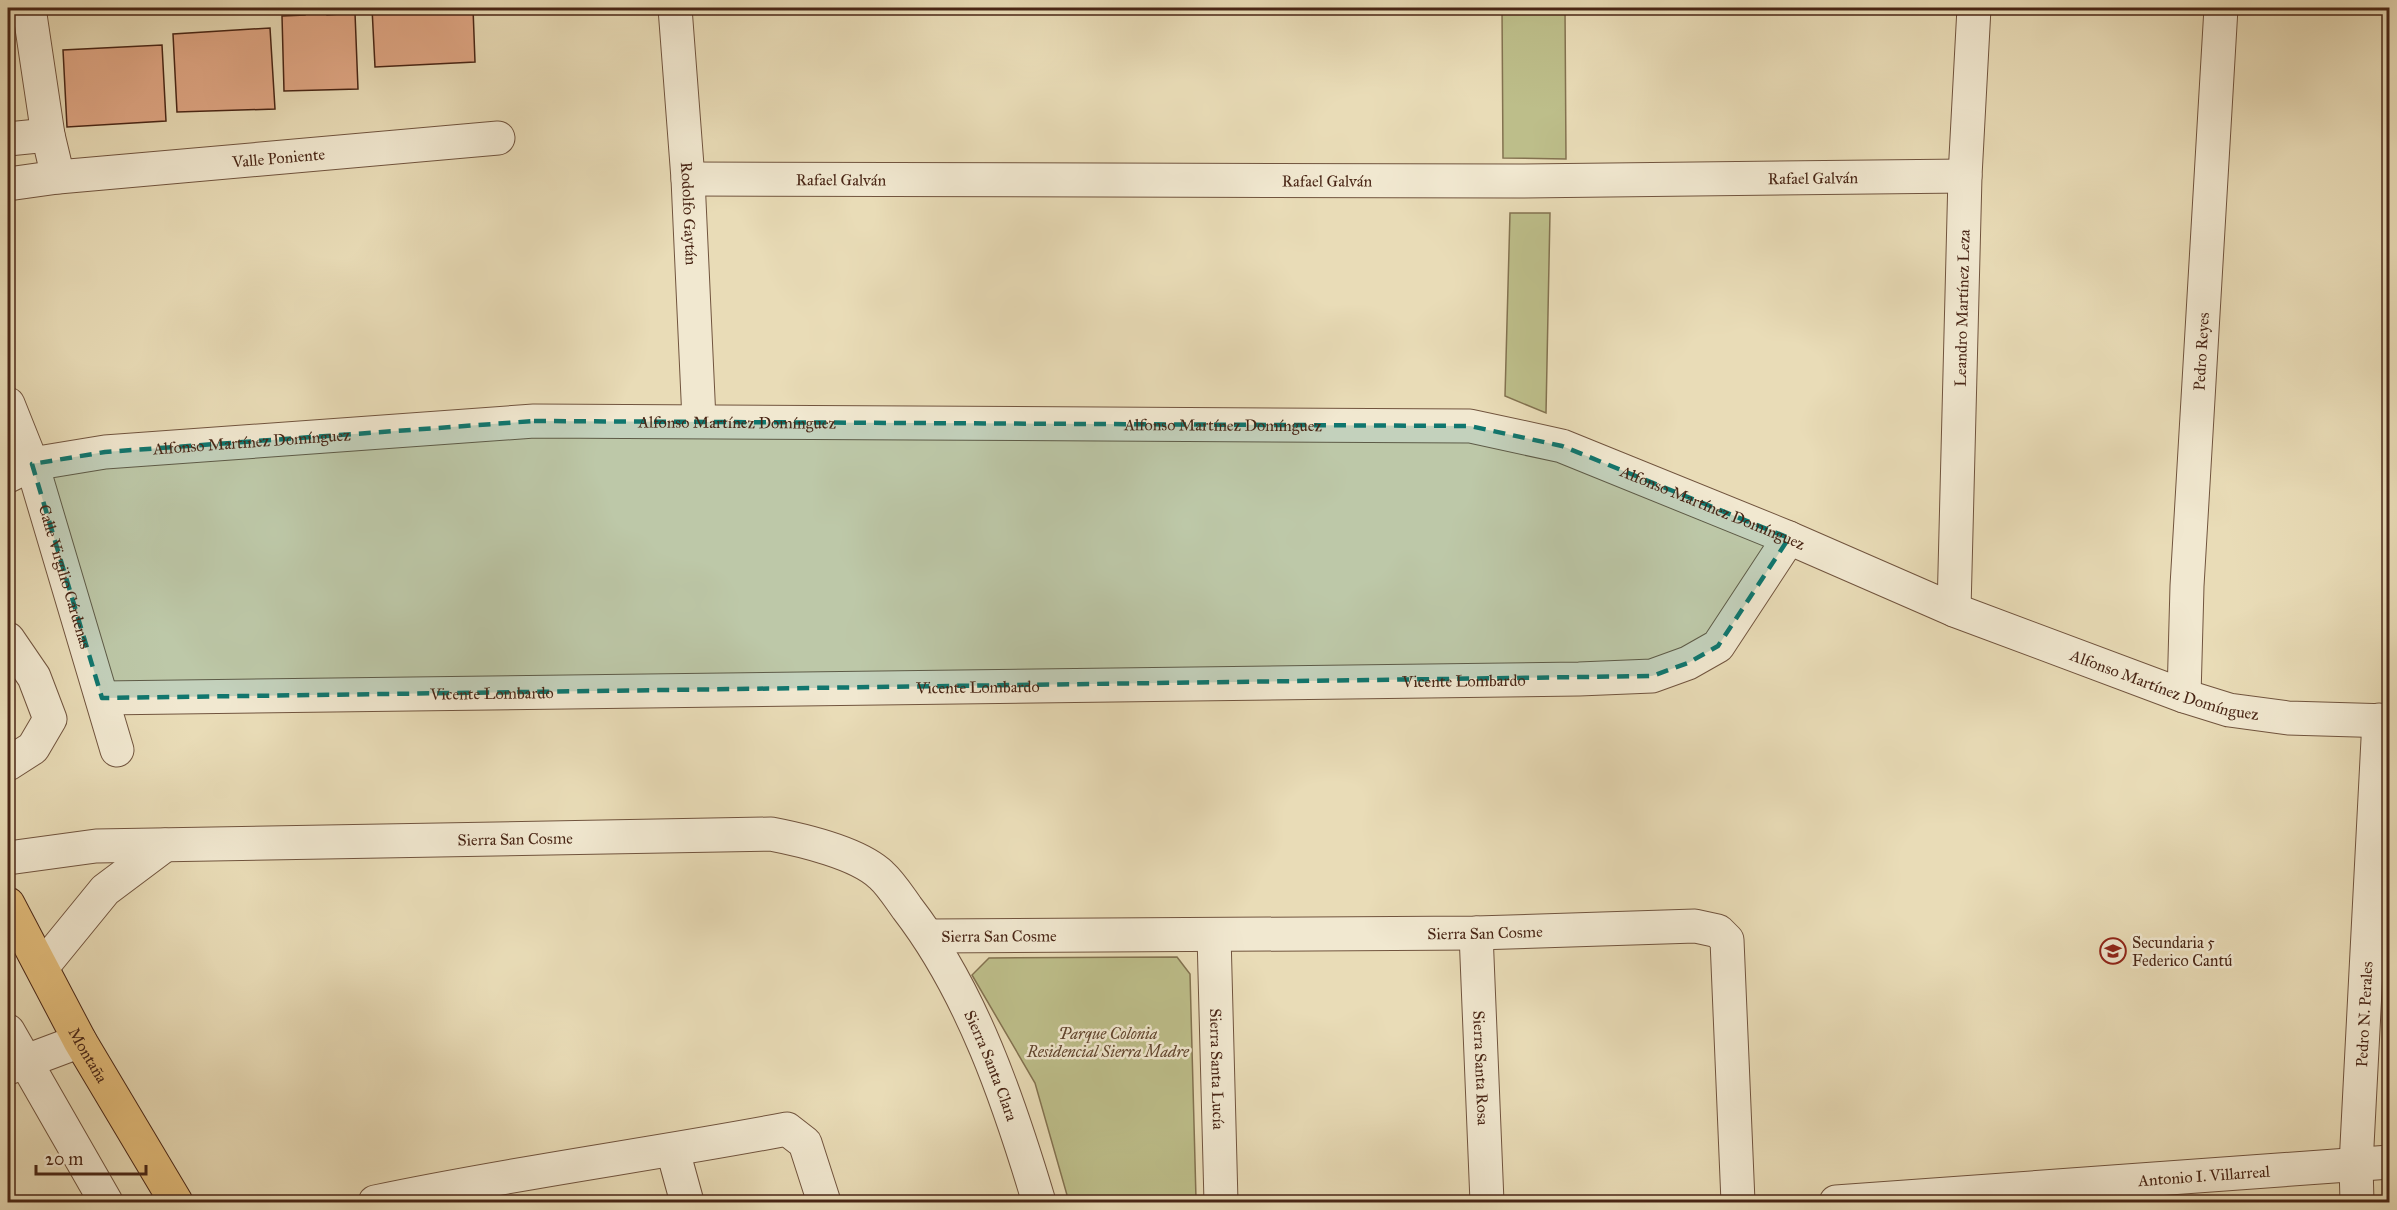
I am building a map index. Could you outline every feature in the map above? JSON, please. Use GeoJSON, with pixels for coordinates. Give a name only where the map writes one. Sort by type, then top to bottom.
{"type":"FeatureCollection","features":[{"type":"Feature","properties":{"kind":"main road","name":"Montaña"},"geometry":{"type":"LineString","coordinates":[[8,904],[43,966],[80,1041],[176,1203]]}},
{"type":"Feature","properties":{"kind":"street"},"geometry":{"type":"LineString","coordinates":[[29,8],[48,135],[57,177]]}},
{"type":"Feature","properties":{"kind":"street","name":"Rodolfo Gaytán"},"geometry":{"type":"LineString","coordinates":[[675,8],[688,179],[699,420]]}},
{"type":"Feature","properties":{"kind":"street","name":"Leandro Martínez Leza"},"geometry":{"type":"LineString","coordinates":[[1954,610],[1965,176],[1974,8]]}},
{"type":"Feature","properties":{"kind":"street","name":"Pedro Reyes"},"geometry":{"type":"LineString","coordinates":[[2184,696],[2187,586],[2221,8]]}},
{"type":"Feature","properties":{"kind":"street"},"geometry":{"type":"LineString","coordinates":[[8,139],[48,135]]}},
{"type":"Feature","properties":{"kind":"street","name":"Valle Poniente"},"geometry":{"type":"LineString","coordinates":[[8,184],[57,177],[498,138]]}},
{"type":"Feature","properties":{"kind":"street","name":"Rafael Galván"},"geometry":{"type":"LineString","coordinates":[[688,179],[1520,181],[1965,176]]}},
{"type":"Feature","properties":{"kind":"street","name":"Calle Virgilio Cárdenas"},"geometry":{"type":"LineString","coordinates":[[8,404],[20,470],[102,698],[117,750]]}},
{"type":"Feature","properties":{"kind":"street","name":"Alfonso Martínez Domínguez"},"geometry":{"type":"LineString","coordinates":[[20,470],[105,452],[534,421],[699,420],[1470,426],[1516,434],[1562,446],[1789,538],[1954,610],[2184,696],[2229,710],[2288,718],[2384,721]]}},
{"type":"Feature","properties":{"kind":"street","name":"Vicente Lombardo"},"geometry":{"type":"LineString","coordinates":[[102,698],[1567,680],[1652,676],[1688,663],[1718,646],[1789,538]]}},
{"type":"Feature","properties":{"kind":"street"},"geometry":{"type":"LineString","coordinates":[[8,639],[34,677],[50,719],[33,748],[8,764]]}},
{"type":"Feature","properties":{"kind":"street","name":"Pedro N. Perales"},"geometry":{"type":"LineString","coordinates":[[2357,1203],[2356,1165],[2384,721]]}},
{"type":"Feature","properties":{"kind":"street","name":"Sierra San Cosme"},"geometry":{"type":"LineString","coordinates":[[8,858],[96,846],[771,834],[807,842],[842,854],[881,874],[929,936],[1476,933],[1695,926],[1718,931],[1727,940],[1737,1203]]}},
{"type":"Feature","properties":{"kind":"street"},"geometry":{"type":"LineString","coordinates":[[43,966],[105,890],[165,845]]}},
{"type":"Feature","properties":{"kind":"street","name":"Sierra Santa Rosa"},"geometry":{"type":"LineString","coordinates":[[1476,933],[1487,1203]]}},
{"type":"Feature","properties":{"kind":"street","name":"Sierra Santa Lucía"},"geometry":{"type":"LineString","coordinates":[[1214,935],[1221,1203]]}},
{"type":"Feature","properties":{"kind":"street","name":"Sierra Santa Clara"},"geometry":{"type":"LineString","coordinates":[[929,936],[983,1044],[1012,1111],[1039,1203]]}},
{"type":"Feature","properties":{"kind":"street"},"geometry":{"type":"LineString","coordinates":[[8,1032],[16,1065],[106,1203]]}},
{"type":"Feature","properties":{"kind":"street"},"geometry":{"type":"LineString","coordinates":[[16,1065],[80,1041]]}},
{"type":"Feature","properties":{"kind":"street"},"geometry":{"type":"LineString","coordinates":[[375,1203],[471,1182],[788,1129],[805,1143],[824,1203]]}},
{"type":"Feature","properties":{"kind":"street"},"geometry":{"type":"LineString","coordinates":[[672,1150],[687,1203]]}},
{"type":"Feature","properties":{"kind":"street","name":"Antonio I. Villarreal"},"geometry":{"type":"LineString","coordinates":[[1836,1203],[2390,1162]]}},
{"type":"Feature","properties":{"kind":"highlighted area"},"geometry":{"type":"Polygon","coordinates":[[[534,421],[1470,426],[1562,446],[1789,538],[1718,646],[1688,663],[1652,676],[102,698],[32,464],[105,452],[534,421]]]}},
{"type":"Feature","properties":{"kind":"green space"},"geometry":{"type":"Polygon","coordinates":[[[1502,8],[1565,8],[1566,159],[1503,158],[1502,8]]]}},
{"type":"Feature","properties":{"kind":"green space"},"geometry":{"type":"Polygon","coordinates":[[[1510,213],[1550,213],[1546,413],[1505,396],[1510,213]]]}},
{"type":"Feature","properties":{"kind":"green space","name":"Parque Colonia Residencial Sierra Madre"},"geometry":{"type":"Polygon","coordinates":[[[1177,957],[1190,974],[1196,1199],[1193,1202],[1069,1202],[1035,1083],[972,975],[989,958],[1177,957]]]}},
{"type":"Feature","properties":{"kind":"building"},"geometry":{"type":"Polygon","coordinates":[[[304,8],[326,8],[327,15],[355,13],[358,89],[284,91],[282,16],[305,15],[304,8]]]}},
{"type":"Feature","properties":{"kind":"building"},"geometry":{"type":"Polygon","coordinates":[[[372,8],[473,8],[475,62],[375,67],[372,8]]]}},
{"type":"Feature","properties":{"kind":"building"},"geometry":{"type":"Polygon","coordinates":[[[270,28],[275,109],[177,112],[173,34],[270,28]]]}},
{"type":"Feature","properties":{"kind":"building"},"geometry":{"type":"Polygon","coordinates":[[[162,45],[166,121],[67,127],[63,50],[162,45]]]}},
{"type":"Feature","properties":{"kind":"place","name":"Secundaria 5 Federico Cantú"},"geometry":{"type":"Point","coordinates":[2113,951]}}]}
